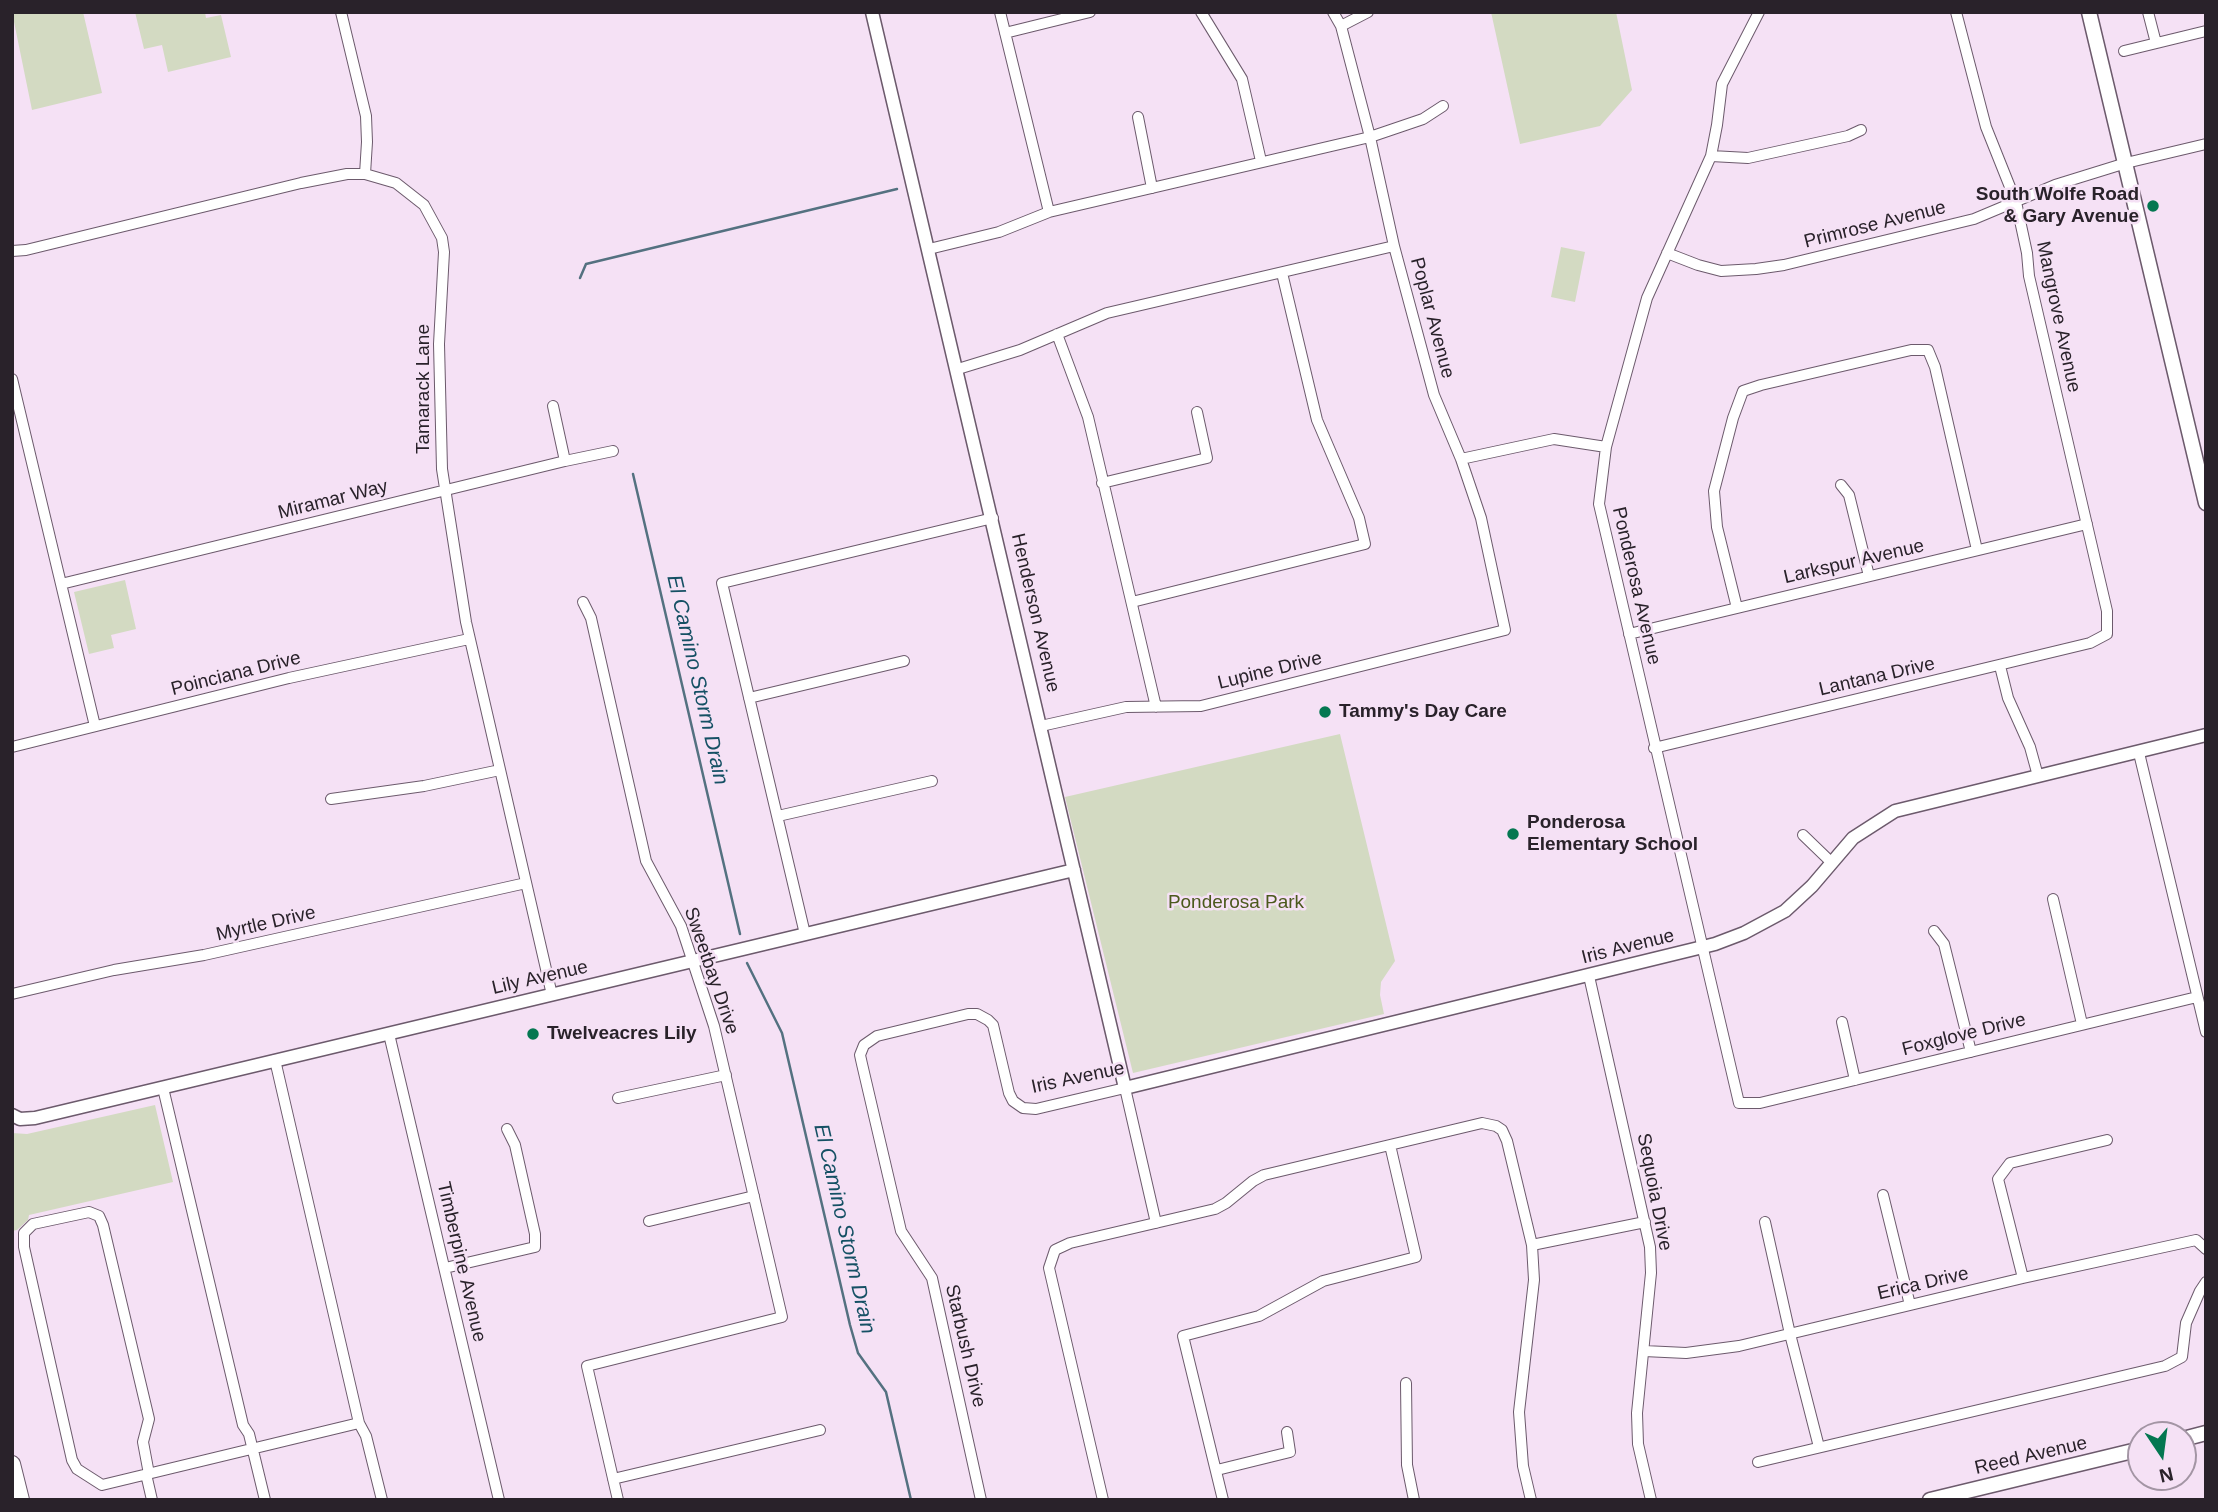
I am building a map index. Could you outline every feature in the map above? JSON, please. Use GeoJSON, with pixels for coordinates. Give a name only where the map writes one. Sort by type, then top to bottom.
{"type":"FeatureCollection","features":[{"type":"Feature","properties":{"kind":"highway"},"geometry":{"type":"LineString","coordinates":[[12,1464],[20,1500]]}},
{"type":"Feature","properties":{"kind":"main road"},"geometry":{"type":"LineString","coordinates":[[2090,12],[2206,503]]}},
{"type":"Feature","properties":{"kind":"main road","name":"Reed Avenue"},"geometry":{"type":"LineString","coordinates":[[1930,1500],[2127,1452]]}},
{"type":"Feature","properties":{"kind":"street"},"geometry":{"type":"LineString","coordinates":[[341,12],[366,116],[365,174]]}},
{"type":"Feature","properties":{"kind":"street","name":"Henderson Avenue"},"geometry":{"type":"LineString","coordinates":[[872,12],[993,518],[1156,1223]]}},
{"type":"Feature","properties":{"kind":"street"},"geometry":{"type":"LineString","coordinates":[[1000,12],[1049,212]]}},
{"type":"Feature","properties":{"kind":"street"},"geometry":{"type":"LineString","coordinates":[[1005,33],[1090,12]]}},
{"type":"Feature","properties":{"kind":"street"},"geometry":{"type":"LineString","coordinates":[[1201,12],[1242,79],[1261,161]]}},
{"type":"Feature","properties":{"kind":"street","name":"Poplar Avenue"},"geometry":{"type":"LineString","coordinates":[[1333,12],[1341,26],[1370,137],[1394,246],[1434,395],[1461,459],[1481,518],[1504,631]]}},
{"type":"Feature","properties":{"kind":"street"},"geometry":{"type":"LineString","coordinates":[[1341,26],[1368,12]]}},
{"type":"Feature","properties":{"kind":"street","name":"Ponderosa Avenue"},"geometry":{"type":"LineString","coordinates":[[1739,1102],[1599,504],[1606,447],[1647,298],[1711,156],[1722,84],[1759,12]]}},
{"type":"Feature","properties":{"kind":"street","name":"Mangrove Avenue"},"geometry":{"type":"LineString","coordinates":[[1956,12],[1986,127],[2016,202],[2029,276],[2108,611],[2107,634]]}},
{"type":"Feature","properties":{"kind":"street"},"geometry":{"type":"LineString","coordinates":[[2148,12],[2156,43]]}},
{"type":"Feature","properties":{"kind":"street"},"geometry":{"type":"LineString","coordinates":[[2124,51],[2206,31]]}},
{"type":"Feature","properties":{"kind":"street"},"geometry":{"type":"LineString","coordinates":[[929,249],[999,232],[1049,212],[1370,137],[1423,119],[1443,106]]}},
{"type":"Feature","properties":{"kind":"street"},"geometry":{"type":"LineString","coordinates":[[1138,117],[1152,188]]}},
{"type":"Feature","properties":{"kind":"street"},"geometry":{"type":"LineString","coordinates":[[1711,156],[1748,158],[1848,136],[1861,130]]}},
{"type":"Feature","properties":{"kind":"street","name":"Primrose Avenue"},"geometry":{"type":"LineString","coordinates":[[1667,253],[1721,271],[1756,270],[1784,265],[1974,219],[2055,185],[2126,163],[2206,144]]}},
{"type":"Feature","properties":{"kind":"street","name":"Tamarack Lane"},"geometry":{"type":"LineString","coordinates":[[12,251],[26,250],[347,174],[365,174],[396,183],[424,205],[442,238],[444,263],[439,344],[442,469],[445,491],[469,639],[552,995]]}},
{"type":"Feature","properties":{"kind":"street"},"geometry":{"type":"LineString","coordinates":[[958,369],[1020,350],[1107,313],[1394,246]]}},
{"type":"Feature","properties":{"kind":"street"},"geometry":{"type":"LineString","coordinates":[[1132,602],[1364,544],[1359,518],[1317,420],[1282,273]]}},
{"type":"Feature","properties":{"kind":"street"},"geometry":{"type":"LineString","coordinates":[[1058,334],[1088,417],[1156,707]]}},
{"type":"Feature","properties":{"kind":"street"},"geometry":{"type":"LineString","coordinates":[[1737,608],[1717,527],[1714,502],[1716,480],[1743,391],[1911,350],[1928,350],[1935,367],[1977,550]]}},
{"type":"Feature","properties":{"kind":"street"},"geometry":{"type":"LineString","coordinates":[[12,379],[16,409],[95,726]]}},
{"type":"Feature","properties":{"kind":"street"},"geometry":{"type":"LineString","coordinates":[[553,406],[565,461]]}},
{"type":"Feature","properties":{"kind":"street"},"geometry":{"type":"LineString","coordinates":[[1102,483],[1207,458],[1197,412]]}},
{"type":"Feature","properties":{"kind":"street"},"geometry":{"type":"LineString","coordinates":[[1461,459],[1554,439],[1606,447]]}},
{"type":"Feature","properties":{"kind":"street","name":"Miramar Way"},"geometry":{"type":"LineString","coordinates":[[61,584],[565,461],[613,452]]}},
{"type":"Feature","properties":{"kind":"street"},"geometry":{"type":"LineString","coordinates":[[1841,485],[1849,495],[1869,576]]}},
{"type":"Feature","properties":{"kind":"street"},"geometry":{"type":"LineString","coordinates":[[805,934],[722,583],[993,518]]}},
{"type":"Feature","properties":{"kind":"street","name":"Larkspur Avenue"},"geometry":{"type":"LineString","coordinates":[[1629,634],[2087,524]]}},
{"type":"Feature","properties":{"kind":"street","name":"Sweetbay Drive"},"geometry":{"type":"LineString","coordinates":[[583,602],[591,618],[646,861],[681,926],[714,1026],[782,1317],[587,1366],[614,1479]]}},
{"type":"Feature","properties":{"kind":"street","name":"Lupine Drive"},"geometry":{"type":"LineString","coordinates":[[1041,726],[1126,707],[1201,706],[1504,631]]}},
{"type":"Feature","properties":{"kind":"street","name":"Lantana Drive"},"geometry":{"type":"LineString","coordinates":[[1654,748],[2000,666],[2090,643],[2107,634]]}},
{"type":"Feature","properties":{"kind":"street","name":"Poinciana Drive"},"geometry":{"type":"LineString","coordinates":[[12,747],[289,678],[469,639]]}},
{"type":"Feature","properties":{"kind":"street"},"geometry":{"type":"LineString","coordinates":[[749,698],[904,661]]}},
{"type":"Feature","properties":{"kind":"street"},"geometry":{"type":"LineString","coordinates":[[2000,666],[2008,698],[2030,747],[2038,776]]}},
{"type":"Feature","properties":{"kind":"street","name":"Iris Avenue"},"geometry":{"type":"LineString","coordinates":[[864,1045],[877,1036],[955,1017],[972,1014],[985,1017],[994,1028],[1009,1093],[1019,1106],[1036,1109],[1703,948],[1744,933],[1785,911],[1812,886],[1853,838],[1895,811],[2206,735]]}},
{"type":"Feature","properties":{"kind":"street"},"geometry":{"type":"LineString","coordinates":[[2140,753],[2206,1032]]}},
{"type":"Feature","properties":{"kind":"street"},"geometry":{"type":"LineString","coordinates":[[331,799],[424,786],[500,770]]}},
{"type":"Feature","properties":{"kind":"street"},"geometry":{"type":"LineString","coordinates":[[778,816],[932,781]]}},
{"type":"Feature","properties":{"kind":"street"},"geometry":{"type":"LineString","coordinates":[[1803,835],[1832,863]]}},
{"type":"Feature","properties":{"kind":"street","name":"Lily Avenue"},"geometry":{"type":"LineString","coordinates":[[13,1116],[26,1120],[35,1118],[1074,870]]}},
{"type":"Feature","properties":{"kind":"street","name":"Myrtle Drive"},"geometry":{"type":"LineString","coordinates":[[12,994],[114,970],[204,955],[526,883]]}},
{"type":"Feature","properties":{"kind":"street"},"geometry":{"type":"LineString","coordinates":[[2053,899],[2082,1024]]}},
{"type":"Feature","properties":{"kind":"street"},"geometry":{"type":"LineString","coordinates":[[1934,931],[1944,944],[1971,1052]]}},
{"type":"Feature","properties":{"kind":"street","name":"Sequoia Drive"},"geometry":{"type":"LineString","coordinates":[[1589,976],[1650,1247],[1651,1273],[1637,1413],[1638,1444],[1651,1500]]}},
{"type":"Feature","properties":{"kind":"street","name":"Foxglove Drive"},"geometry":{"type":"LineString","coordinates":[[1739,1102],[1760,1103],[2197,997]]}},
{"type":"Feature","properties":{"kind":"street"},"geometry":{"type":"LineString","coordinates":[[1842,1022],[1855,1080]]}},
{"type":"Feature","properties":{"kind":"street","name":"Timberpine Avenue"},"geometry":{"type":"LineString","coordinates":[[388,1034],[499,1500]]}},
{"type":"Feature","properties":{"kind":"street","name":"Starbush Drive"},"geometry":{"type":"LineString","coordinates":[[864,1045],[860,1055],[901,1231],[932,1278],[981,1500]]}},
{"type":"Feature","properties":{"kind":"street"},"geometry":{"type":"LineString","coordinates":[[275,1060],[359,1423],[366,1436],[382,1500]]}},
{"type":"Feature","properties":{"kind":"street"},"geometry":{"type":"LineString","coordinates":[[618,1098],[726,1075]]}},
{"type":"Feature","properties":{"kind":"street"},"geometry":{"type":"LineString","coordinates":[[163,1088],[243,1425],[249,1434],[265,1500]]}},
{"type":"Feature","properties":{"kind":"street"},"geometry":{"type":"LineString","coordinates":[[1102,1500],[1049,1268],[1055,1250],[1062,1245],[1215,1209],[1264,1175],[1482,1123],[1502,1130],[1507,1141],[1532,1245],[1534,1280],[1519,1412],[1523,1466],[1531,1500]]}},
{"type":"Feature","properties":{"kind":"street"},"geometry":{"type":"LineString","coordinates":[[445,1268],[535,1247],[535,1234],[515,1145],[507,1129]]}},
{"type":"Feature","properties":{"kind":"street"},"geometry":{"type":"LineString","coordinates":[[2023,1278],[1998,1179],[2010,1163],[2107,1140]]}},
{"type":"Feature","properties":{"kind":"street"},"geometry":{"type":"LineString","coordinates":[[1223,1500],[1183,1336],[1259,1316],[1323,1281],[1416,1258],[1390,1145]]}},
{"type":"Feature","properties":{"kind":"street"},"geometry":{"type":"LineString","coordinates":[[1883,1195],[1910,1305]]}},
{"type":"Feature","properties":{"kind":"street"},"geometry":{"type":"LineString","coordinates":[[649,1221],[754,1196]]}},
{"type":"Feature","properties":{"kind":"street"},"geometry":{"type":"LineString","coordinates":[[152,1500],[148,1474],[143,1442],[149,1419],[103,1224],[93,1212],[58,1218],[29,1227],[24,1233],[24,1247],[73,1464],[102,1485],[148,1474],[253,1449],[359,1423]]}},
{"type":"Feature","properties":{"kind":"street"},"geometry":{"type":"LineString","coordinates":[[1532,1245],[1645,1222]]}},
{"type":"Feature","properties":{"kind":"street"},"geometry":{"type":"LineString","coordinates":[[1765,1222],[1819,1447]]}},
{"type":"Feature","properties":{"kind":"street","name":"Erica Drive"},"geometry":{"type":"LineString","coordinates":[[1644,1351],[1686,1353],[1740,1346],[2023,1278],[2196,1240],[2206,1249]]}},
{"type":"Feature","properties":{"kind":"street"},"geometry":{"type":"LineString","coordinates":[[1758,1462],[2165,1366],[2182,1357],[2186,1323],[2206,1282]]}},
{"type":"Feature","properties":{"kind":"street"},"geometry":{"type":"LineString","coordinates":[[1406,1383],[1407,1465],[1414,1500]]}},
{"type":"Feature","properties":{"kind":"street"},"geometry":{"type":"LineString","coordinates":[[618,1500],[614,1479],[820,1430]]}},
{"type":"Feature","properties":{"kind":"street"},"geometry":{"type":"LineString","coordinates":[[1217,1470],[1290,1452],[1287,1432]]}},
{"type":"Feature","properties":{"kind":"green space"},"geometry":{"type":"Polygon","coordinates":[[[12,12],[83,12],[102,93],[32,110],[12,12]]]}},
{"type":"Feature","properties":{"kind":"green space"},"geometry":{"type":"Polygon","coordinates":[[[135,12],[205,12],[206,18],[221,15],[231,57],[168,72],[162,45],[144,49],[135,12]]]}},
{"type":"Feature","properties":{"kind":"green space"},"geometry":{"type":"Polygon","coordinates":[[[1491,12],[1616,12],[1632,90],[1600,126],[1520,144],[1491,12]]]}},
{"type":"Feature","properties":{"kind":"green space"},"geometry":{"type":"Polygon","coordinates":[[[1561,247],[1585,252],[1575,302],[1551,297],[1561,247]]]}},
{"type":"Feature","properties":{"kind":"green space"},"geometry":{"type":"Polygon","coordinates":[[[125,580],[136,629],[111,635],[114,648],[89,654],[74,592],[125,580]]]}},
{"type":"Feature","properties":{"kind":"green space","name":"Ponderosa Park"},"geometry":{"type":"Polygon","coordinates":[[[1340,734],[1395,961],[1381,982],[1380,995],[1384,1014],[1133,1073],[1065,797],[1340,734]]]}},
{"type":"Feature","properties":{"kind":"green space"},"geometry":{"type":"Polygon","coordinates":[[[155,1105],[173,1182],[29,1215],[28,1220],[12,1231],[12,1133],[27,1134],[155,1105]]]}},
{"type":"Feature","properties":{"kind":"waterway","name":"El Camino Storm Drain"},"geometry":{"type":"LineString","coordinates":[[580,278],[586,264],[897,189]]}},
{"type":"Feature","properties":{"kind":"waterway","name":"El Camino Storm Drain"},"geometry":{"type":"LineString","coordinates":[[633,474],[740,934]]}},
{"type":"Feature","properties":{"kind":"waterway","name":"El Camino Storm Drain"},"geometry":{"type":"LineString","coordinates":[[747,963],[782,1033],[850,1325],[858,1353],[886,1392],[911,1500]]}},
{"type":"Feature","properties":{"kind":"place","name":"South Wolfe Road & Gary Avenue"},"geometry":{"type":"Point","coordinates":[2153,206]}},
{"type":"Feature","properties":{"kind":"place","name":"Tammy's Day Care"},"geometry":{"type":"Point","coordinates":[1325,712]}},
{"type":"Feature","properties":{"kind":"place","name":"Ponderosa Elementary School"},"geometry":{"type":"Point","coordinates":[1513,834]}},
{"type":"Feature","properties":{"kind":"place","name":"Twelveacres Lily"},"geometry":{"type":"Point","coordinates":[533,1034]}}]}
